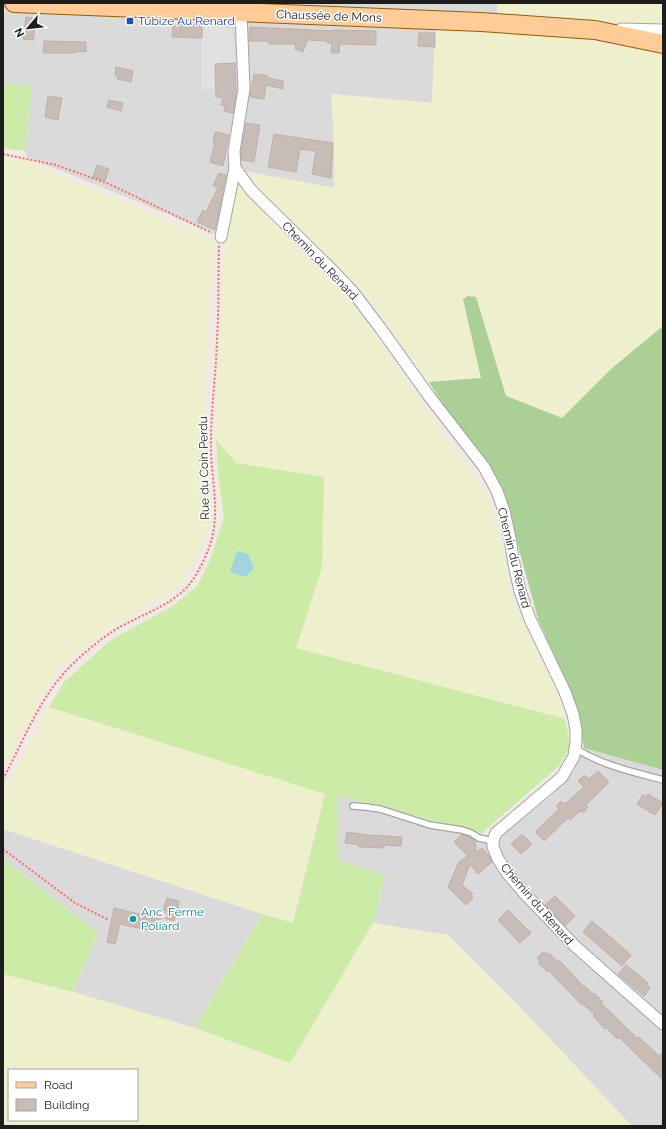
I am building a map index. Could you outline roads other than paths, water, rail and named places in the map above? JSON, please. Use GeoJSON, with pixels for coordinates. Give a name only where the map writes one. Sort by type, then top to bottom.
{"type":"FeatureCollection","features":[{"type":"Feature","properties":{"kind":"main road","name":"Chaussée de Mons"},"geometry":{"type":"LineString","coordinates":[[14,3],[481,22],[595,30],[663,44]]}},
{"type":"Feature","properties":{"kind":"street"},"geometry":{"type":"LineString","coordinates":[[221,237],[235,168],[234,150],[244,89],[241,12]]}},
{"type":"Feature","properties":{"kind":"street","name":"Chaussée de Mons"},"geometry":{"type":"LineString","coordinates":[[595,30],[663,30]]}},
{"type":"Feature","properties":{"kind":"street","name":"Chemin du Renard"},"geometry":{"type":"LineString","coordinates":[[235,168],[251,190],[353,292],[429,396],[484,467],[497,491],[504,511],[520,591],[530,619],[565,692],[573,714],[576,730],[574,756],[562,777],[496,833],[493,841],[493,847],[498,859],[507,873],[574,946],[663,1024]]}},
{"type":"Feature","properties":{"kind":"lane"},"geometry":{"type":"LineString","coordinates":[[575,748],[586,755],[606,763],[663,780]]}},
{"type":"Feature","properties":{"kind":"lane"},"geometry":{"type":"LineString","coordinates":[[353,806],[380,809],[430,825],[462,830],[479,838],[493,841]]}},
{"type":"Feature","properties":{"kind":"water"},"geometry":{"type":"Polygon","coordinates":[[[237,551],[248,554],[254,568],[245,577],[230,572],[237,551]]]}},
{"type":"Feature","properties":{"kind":"place","name":"Tubize Au Renard"},"geometry":{"type":"Point","coordinates":[130,21]}},
{"type":"Feature","properties":{"kind":"place","name":"Anc. Ferme Poliard"},"geometry":{"type":"Point","coordinates":[133,919]}}]}
